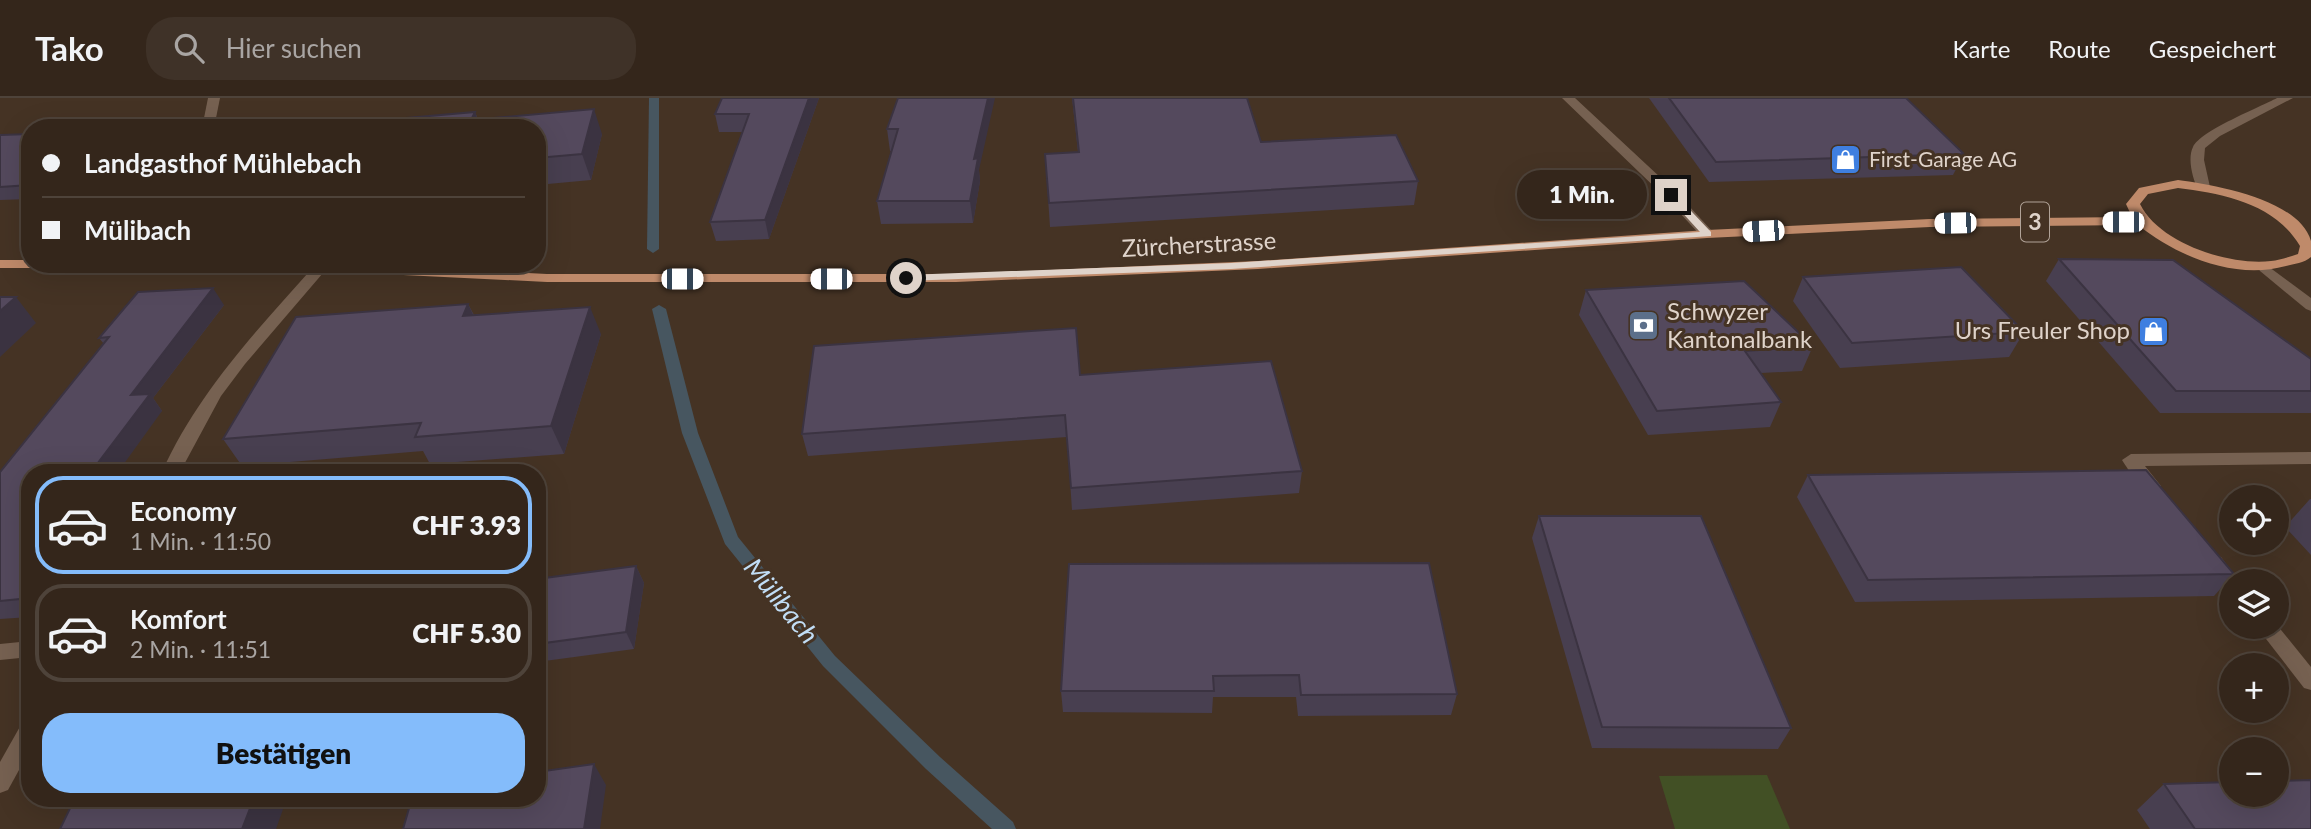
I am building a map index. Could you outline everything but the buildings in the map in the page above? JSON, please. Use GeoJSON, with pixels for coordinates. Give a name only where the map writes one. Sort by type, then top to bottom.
{"type":"FeatureCollection","features":[{"type":"Feature","properties":{"kind":"main road"},"geometry":{"type":"LineString","coordinates":[[2157,185],[2203,187],[2260,204],[2306,232],[2307,246],[2304,257],[2288,265],[2264,268],[2237,265],[2188,251],[2155,235],[2132,209],[2133,198],[2141,190],[2157,185]]}},
{"type":"Feature","properties":{"kind":"main road","name":"Zürcherstrasse"},"geometry":{"type":"LineString","coordinates":[[453,273],[547,278],[956,278],[1258,265],[1707,234],[1930,223],[2140,221]]}},
{"type":"Feature","properties":{"kind":"main road"},"geometry":{"type":"LineString","coordinates":[[0,264],[21,264]]}},
{"type":"Feature","properties":{"kind":"street"},"geometry":{"type":"LineString","coordinates":[[209,119],[214,98]]}},
{"type":"Feature","properties":{"kind":"street"},"geometry":{"type":"LineString","coordinates":[[1569,98],[1671,195],[1707,234]]}},
{"type":"Feature","properties":{"kind":"street"},"geometry":{"type":"LineString","coordinates":[[2203,187],[2197,160],[2199,147],[2216,133],[2287,98]]}},
{"type":"Feature","properties":{"kind":"street"},"geometry":{"type":"LineString","coordinates":[[2264,268],[2311,306]]}},
{"type":"Feature","properties":{"kind":"street"},"geometry":{"type":"LineString","coordinates":[[175,464],[214,394],[239,360],[316,273]]}},
{"type":"Feature","properties":{"kind":"street"},"geometry":{"type":"LineString","coordinates":[[2164,502],[2131,460],[2311,457]]}},
{"type":"Feature","properties":{"kind":"street"},"geometry":{"type":"LineString","coordinates":[[2206,553],[2219,569]]}},
{"type":"Feature","properties":{"kind":"street"},"geometry":{"type":"LineString","coordinates":[[2276,639],[2311,682]]}},
{"type":"Feature","properties":{"kind":"street"},"geometry":{"type":"LineString","coordinates":[[0,652],[21,650]]}},
{"type":"Feature","properties":{"kind":"street"},"geometry":{"type":"LineString","coordinates":[[0,783],[21,745]]}},
{"type":"Feature","properties":{"kind":"green space"},"geometry":{"type":"Polygon","coordinates":[[[1767,775],[1790,829],[1675,829],[1659,776],[1767,775]]]}},
{"type":"Feature","properties":{"kind":"waterway","name":"Mülibach"},"geometry":{"type":"LineString","coordinates":[[653,249],[654,98]]}},
{"type":"Feature","properties":{"kind":"waterway","name":"Mülibach"},"geometry":{"type":"LineString","coordinates":[[659,309],[690,433],[731,540],[829,661],[933,763],[1006,829]]}},
{"type":"Feature","properties":{"kind":"place","name":"First-Garage AG"},"geometry":{"type":"Point","coordinates":[1846,160]}},
{"type":"Feature","properties":{"kind":"place","name":"Schwyzer Kantonalbank"},"geometry":{"type":"Point","coordinates":[1644,326]}},
{"type":"Feature","properties":{"kind":"place","name":"Urs Freuler Shop"},"geometry":{"type":"Point","coordinates":[2153,331]}},
{"type":"Feature","properties":{"kind":"route"},"geometry":{"type":"LineString","coordinates":[[906,278],[1231,266],[1707,234],[1671,195]]}}]}
